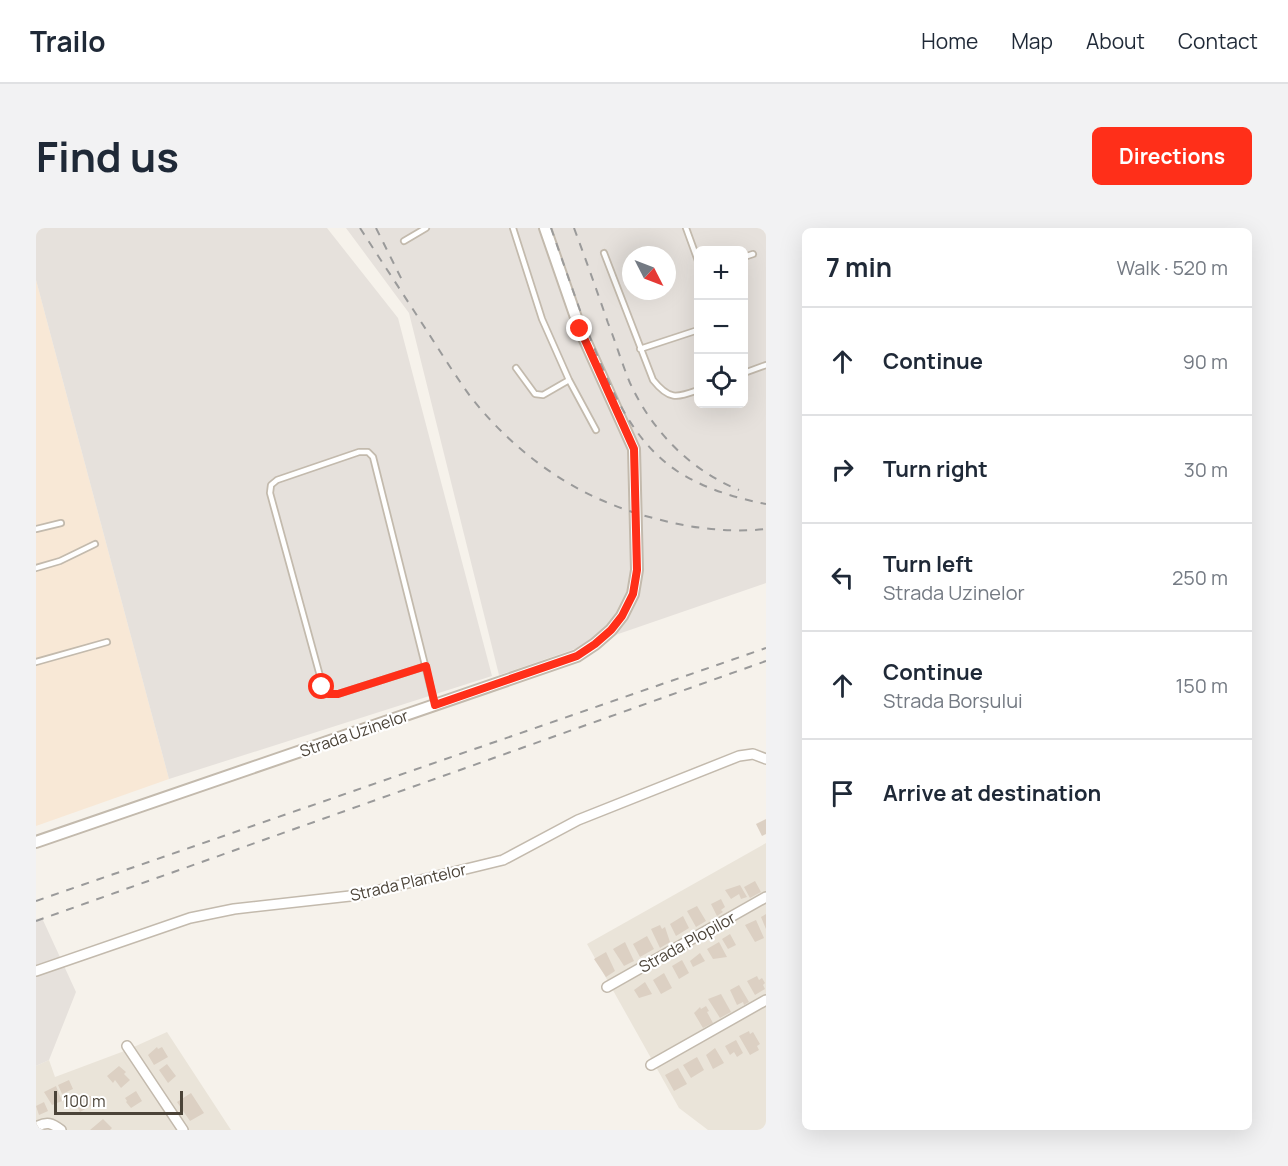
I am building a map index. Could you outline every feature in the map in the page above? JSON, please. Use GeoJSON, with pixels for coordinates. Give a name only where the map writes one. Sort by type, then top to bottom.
{"type":"FeatureCollection","features":[{"type":"Feature","properties":{"kind":"street","name":"Strada Uzinelor"},"geometry":{"type":"LineString","coordinates":[[36,842],[577,656],[611,630],[622,616],[633,594],[637,570],[634,449],[580,329],[545,228]]}},
{"type":"Feature","properties":{"kind":"street","name":"Strada Plantelor"},"geometry":{"type":"LineString","coordinates":[[36,971],[190,918],[246,907],[359,895],[503,860],[578,820],[739,756],[753,754],[766,758]]}},
{"type":"Feature","properties":{"kind":"street","name":"Strada Plopilor"},"geometry":{"type":"LineString","coordinates":[[607,987],[766,897]]}},
{"type":"Feature","properties":{"kind":"street"},"geometry":{"type":"LineString","coordinates":[[651,1065],[766,1000]]}},
{"type":"Feature","properties":{"kind":"street"},"geometry":{"type":"LineString","coordinates":[[127,1046],[183,1130]]}},
{"type":"Feature","properties":{"kind":"street"},"geometry":{"type":"LineString","coordinates":[[36,1127],[44,1123],[53,1124],[61,1130]]}},
{"type":"Feature","properties":{"kind":"lane"},"geometry":{"type":"LineString","coordinates":[[404,241],[426,228]]}},
{"type":"Feature","properties":{"kind":"lane"},"geometry":{"type":"LineString","coordinates":[[513,228],[542,319],[569,380],[596,430]]}},
{"type":"Feature","properties":{"kind":"lane"},"geometry":{"type":"LineString","coordinates":[[686,228],[694,248]]}},
{"type":"Feature","properties":{"kind":"lane"},"geometry":{"type":"LineString","coordinates":[[604,253],[653,380],[668,394],[680,397],[694,392]]}},
{"type":"Feature","properties":{"kind":"lane"},"geometry":{"type":"LineString","coordinates":[[748,256],[753,254]]}},
{"type":"Feature","properties":{"kind":"lane"},"geometry":{"type":"LineString","coordinates":[[640,349],[694,332]]}},
{"type":"Feature","properties":{"kind":"lane"},"geometry":{"type":"LineString","coordinates":[[748,372],[766,365]]}},
{"type":"Feature","properties":{"kind":"lane"},"geometry":{"type":"LineString","coordinates":[[516,368],[539,396],[543,396],[569,380]]}},
{"type":"Feature","properties":{"kind":"lane"},"geometry":{"type":"LineString","coordinates":[[426,666],[338,694],[328,694],[322,687],[270,493],[271,485],[277,480],[359,452],[368,452],[373,457],[426,666],[435,705]]}},
{"type":"Feature","properties":{"kind":"lane"},"geometry":{"type":"LineString","coordinates":[[36,530],[62,523]]}},
{"type":"Feature","properties":{"kind":"lane"},"geometry":{"type":"LineString","coordinates":[[36,568],[60,561],[95,544]]}},
{"type":"Feature","properties":{"kind":"lane"},"geometry":{"type":"LineString","coordinates":[[36,662],[107,642]]}},
{"type":"Feature","properties":{"kind":"shaded area"},"geometry":{"type":"Polygon","coordinates":[[[36,228],[327,228],[398,318],[492,676],[169,779],[36,280],[36,228]]]}},
{"type":"Feature","properties":{"kind":"shaded area"},"geometry":{"type":"Polygon","coordinates":[[[346,228],[766,228],[766,583],[499,675],[409,313],[346,228]]]}},
{"type":"Feature","properties":{"kind":"shaded area"},"geometry":{"type":"Polygon","coordinates":[[[36,280],[169,779],[36,826],[36,280]]]}},
{"type":"Feature","properties":{"kind":"shaded area"},"geometry":{"type":"Polygon","coordinates":[[[766,843],[766,1130],[708,1130],[679,1108],[587,944],[766,843]]]}},
{"type":"Feature","properties":{"kind":"shaded area"},"geometry":{"type":"Polygon","coordinates":[[[42,918],[76,992],[49,1060],[36,1066],[36,919],[42,918]]]}},
{"type":"Feature","properties":{"kind":"shaded area"},"geometry":{"type":"Polygon","coordinates":[[[167,1032],[231,1130],[36,1130],[36,1066],[49,1060],[55,1077],[167,1032]]]}},
{"type":"Feature","properties":{"kind":"building"},"geometry":{"type":"Polygon","coordinates":[[[766,819],[766,834],[762,836],[756,824],[766,819]]]}},
{"type":"Feature","properties":{"kind":"building"},"geometry":{"type":"Polygon","coordinates":[[[755,881],[761,892],[750,898],[744,887],[755,881]]]}},
{"type":"Feature","properties":{"kind":"building"},"geometry":{"type":"Polygon","coordinates":[[[740,885],[747,897],[741,899],[739,894],[731,899],[725,890],[740,885]]]}},
{"type":"Feature","properties":{"kind":"building"},"geometry":{"type":"Polygon","coordinates":[[[721,899],[725,907],[721,910],[723,912],[717,916],[711,904],[721,899]]]}},
{"type":"Feature","properties":{"kind":"building"},"geometry":{"type":"Polygon","coordinates":[[[697,906],[706,921],[696,927],[687,911],[697,906]]]}},
{"type":"Feature","properties":{"kind":"building"},"geometry":{"type":"Polygon","coordinates":[[[766,914],[766,929],[761,917],[766,914]]]}},
{"type":"Feature","properties":{"kind":"building"},"geometry":{"type":"Polygon","coordinates":[[[683,916],[689,928],[676,936],[670,924],[683,916]]]}},
{"type":"Feature","properties":{"kind":"building"},"geometry":{"type":"Polygon","coordinates":[[[756,920],[764,938],[755,942],[745,925],[756,920]]]}},
{"type":"Feature","properties":{"kind":"building"},"geometry":{"type":"Polygon","coordinates":[[[660,925],[662,929],[665,927],[670,942],[660,948],[651,929],[660,925]]]}},
{"type":"Feature","properties":{"kind":"building"},"geometry":{"type":"Polygon","coordinates":[[[730,934],[736,945],[728,949],[722,939],[730,934]]]}},
{"type":"Feature","properties":{"kind":"building"},"geometry":{"type":"Polygon","coordinates":[[[647,936],[654,949],[640,957],[633,944],[647,936]]]}},
{"type":"Feature","properties":{"kind":"building"},"geometry":{"type":"Polygon","coordinates":[[[625,942],[634,961],[624,966],[613,949],[625,942]]]}},
{"type":"Feature","properties":{"kind":"building"},"geometry":{"type":"Polygon","coordinates":[[[719,942],[727,957],[713,959],[707,949],[719,942]]]}},
{"type":"Feature","properties":{"kind":"building"},"geometry":{"type":"Polygon","coordinates":[[[606,952],[615,971],[606,977],[594,959],[606,952]]]}},
{"type":"Feature","properties":{"kind":"building"},"geometry":{"type":"Polygon","coordinates":[[[700,953],[705,961],[693,967],[690,961],[700,953]]]}},
{"type":"Feature","properties":{"kind":"building"},"geometry":{"type":"Polygon","coordinates":[[[682,960],[689,973],[679,979],[672,966],[682,960]]]}},
{"type":"Feature","properties":{"kind":"building"},"geometry":{"type":"Polygon","coordinates":[[[664,973],[672,988],[661,994],[653,980],[664,973]]]}},
{"type":"Feature","properties":{"kind":"building"},"geometry":{"type":"Polygon","coordinates":[[[757,976],[759,980],[762,978],[765,989],[755,995],[747,981],[757,976]]]}},
{"type":"Feature","properties":{"kind":"building"},"geometry":{"type":"Polygon","coordinates":[[[645,982],[652,994],[639,998],[634,990],[645,982]]]}},
{"type":"Feature","properties":{"kind":"building"},"geometry":{"type":"Polygon","coordinates":[[[739,985],[749,1002],[744,1005],[743,1002],[737,1005],[730,990],[739,985]]]}},
{"type":"Feature","properties":{"kind":"building"},"geometry":{"type":"Polygon","coordinates":[[[721,994],[731,1012],[720,1018],[708,999],[721,994]]]}},
{"type":"Feature","properties":{"kind":"building"},"geometry":{"type":"Polygon","coordinates":[[[706,1006],[713,1023],[703,1028],[694,1013],[700,1007],[701,1009],[706,1006]]]}},
{"type":"Feature","properties":{"kind":"building"},"geometry":{"type":"Polygon","coordinates":[[[749,1031],[750,1034],[753,1032],[760,1044],[757,1046],[759,1050],[750,1055],[739,1036],[749,1031]]]}},
{"type":"Feature","properties":{"kind":"building"},"geometry":{"type":"Polygon","coordinates":[[[736,1040],[743,1053],[737,1057],[734,1052],[730,1055],[725,1046],[736,1040]]]}},
{"type":"Feature","properties":{"kind":"building"},"geometry":{"type":"Polygon","coordinates":[[[157,1047],[158,1049],[162,1047],[168,1057],[154,1065],[148,1055],[157,1047]]]}},
{"type":"Feature","properties":{"kind":"building"},"geometry":{"type":"Polygon","coordinates":[[[715,1048],[724,1063],[713,1069],[706,1055],[715,1048]]]}},
{"type":"Feature","properties":{"kind":"building"},"geometry":{"type":"Polygon","coordinates":[[[697,1057],[704,1070],[691,1078],[683,1065],[697,1057]]]}},
{"type":"Feature","properties":{"kind":"building"},"geometry":{"type":"Polygon","coordinates":[[[167,1064],[176,1076],[168,1083],[159,1070],[167,1064]]]}},
{"type":"Feature","properties":{"kind":"building"},"geometry":{"type":"Polygon","coordinates":[[[119,1066],[130,1080],[121,1088],[115,1080],[113,1083],[107,1076],[119,1066]]]}},
{"type":"Feature","properties":{"kind":"building"},"geometry":{"type":"Polygon","coordinates":[[[678,1068],[687,1084],[674,1091],[665,1075],[678,1068]]]}},
{"type":"Feature","properties":{"kind":"building"},"geometry":{"type":"Polygon","coordinates":[[[69,1080],[73,1089],[62,1094],[58,1085],[69,1080]]]}},
{"type":"Feature","properties":{"kind":"building"},"geometry":{"type":"Polygon","coordinates":[[[56,1086],[62,1101],[52,1105],[44,1092],[56,1086]]]}},
{"type":"Feature","properties":{"kind":"building"},"geometry":{"type":"Polygon","coordinates":[[[136,1091],[142,1101],[131,1108],[125,1098],[136,1091]]]}},
{"type":"Feature","properties":{"kind":"building"},"geometry":{"type":"Polygon","coordinates":[[[191,1093],[204,1113],[190,1121],[177,1102],[191,1093]]]}},
{"type":"Feature","properties":{"kind":"building"},"geometry":{"type":"Polygon","coordinates":[[[92,1096],[96,1103],[80,1112],[74,1101],[92,1096]]]}},
{"type":"Feature","properties":{"kind":"building"},"geometry":{"type":"Polygon","coordinates":[[[44,1102],[48,1111],[39,1115],[36,1106],[44,1102]]]}},
{"type":"Feature","properties":{"kind":"building"},"geometry":{"type":"Polygon","coordinates":[[[103,1119],[112,1128],[110,1130],[90,1130],[103,1119]]]}},
{"type":"Feature","properties":{"kind":"railway"},"geometry":{"type":"LineString","coordinates":[[360,228],[470,396],[488,418],[529,456],[575,487],[626,510],[667,522],[695,527],[723,530],[766,529]]}},
{"type":"Feature","properties":{"kind":"railway"},"geometry":{"type":"LineString","coordinates":[[376,228],[403,282]]}},
{"type":"Feature","properties":{"kind":"railway"},"geometry":{"type":"LineString","coordinates":[[551,228],[599,358],[615,395],[635,429],[661,458],[687,477],[720,492],[766,504]]}},
{"type":"Feature","properties":{"kind":"railway"},"geometry":{"type":"LineString","coordinates":[[574,228],[627,376],[649,417],[674,447],[689,460],[704,472],[739,490]]}},
{"type":"Feature","properties":{"kind":"railway"},"geometry":{"type":"LineString","coordinates":[[36,901],[766,648]]}},
{"type":"Feature","properties":{"kind":"railway"},"geometry":{"type":"LineString","coordinates":[[36,921],[766,661]]}},
{"type":"Feature","properties":{"kind":"route"},"geometry":{"type":"LineString","coordinates":[[322,687],[328,694],[338,694],[426,666],[435,705],[577,656],[611,630],[622,616],[633,594],[637,570],[634,449],[580,329]]}}]}
